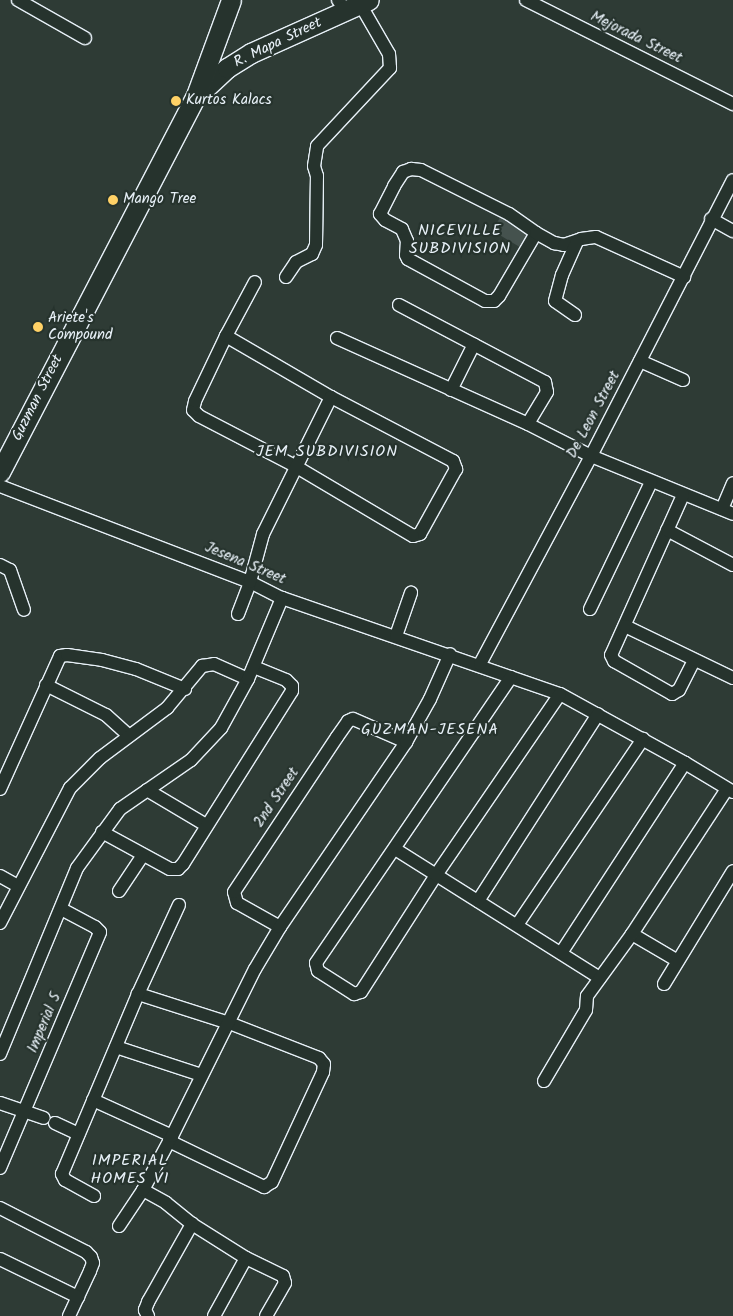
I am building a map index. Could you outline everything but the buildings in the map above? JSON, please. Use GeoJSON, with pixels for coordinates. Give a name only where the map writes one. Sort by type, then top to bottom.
{"type":"FeatureCollection","features":[{"type":"Feature","properties":{"kind":"main road","name":"Guzman Street"},"geometry":{"type":"LineString","coordinates":[[0,472],[195,98],[231,0]]}},
{"type":"Feature","properties":{"kind":"main road","name":"R. Mapa Street"},"geometry":{"type":"LineString","coordinates":[[195,98],[227,68],[251,53],[353,4]]}},
{"type":"Feature","properties":{"kind":"street"},"geometry":{"type":"LineString","coordinates":[[18,0],[84,38]]}},
{"type":"Feature","properties":{"kind":"street","name":"Mejorada Street"},"geometry":{"type":"LineString","coordinates":[[526,0],[733,104]]}},
{"type":"Feature","properties":{"kind":"street"},"geometry":{"type":"LineString","coordinates":[[286,277],[296,262],[312,254],[316,245],[317,176],[314,166],[317,146],[390,68],[389,54],[353,4]]}},
{"type":"Feature","properties":{"kind":"street"},"geometry":{"type":"LineString","coordinates":[[536,234],[499,296],[494,301],[485,301],[408,259],[406,255],[407,241],[402,229],[385,220],[380,214],[403,172],[411,169],[421,170],[509,214],[536,234],[564,245],[589,237],[596,237],[684,277]]}},
{"type":"Feature","properties":{"kind":"street","name":"De Leon Street"},"geometry":{"type":"LineString","coordinates":[[480,664],[591,456],[684,277],[711,219],[733,180]]}},
{"type":"Feature","properties":{"kind":"street"},"geometry":{"type":"LineString","coordinates":[[711,219],[733,231]]}},
{"type":"Feature","properties":{"kind":"street"},"geometry":{"type":"LineString","coordinates":[[576,315],[555,301],[562,275],[577,241]]}},
{"type":"Feature","properties":{"kind":"street"},"geometry":{"type":"LineString","coordinates":[[226,336],[331,397],[457,464],[456,469],[417,536],[297,467],[199,416],[193,410],[195,401],[226,336],[255,282]]}},
{"type":"Feature","properties":{"kind":"street"},"geometry":{"type":"LineString","coordinates":[[400,305],[547,384],[547,392],[528,424]]}},
{"type":"Feature","properties":{"kind":"street"},"geometry":{"type":"LineString","coordinates":[[337,338],[528,424],[591,456],[683,495],[728,511],[733,483]]}},
{"type":"Feature","properties":{"kind":"street"},"geometry":{"type":"LineString","coordinates":[[451,390],[474,344]]}},
{"type":"Feature","properties":{"kind":"street"},"geometry":{"type":"LineString","coordinates":[[640,361],[683,380]]}},
{"type":"Feature","properties":{"kind":"street"},"geometry":{"type":"LineString","coordinates":[[238,614],[250,582],[263,534],[331,397]]}},
{"type":"Feature","properties":{"kind":"street"},"geometry":{"type":"LineString","coordinates":[[590,609],[651,482]]}},
{"type":"Feature","properties":{"kind":"street","name":"Jesena Street"},"geometry":{"type":"LineString","coordinates":[[0,486],[250,582],[282,598],[480,664],[560,694],[643,739],[730,790]]}},
{"type":"Feature","properties":{"kind":"street"},"geometry":{"type":"LineString","coordinates":[[683,495],[625,626],[611,651],[611,658],[672,694],[679,690],[694,661]]}},
{"type":"Feature","properties":{"kind":"street"},"geometry":{"type":"LineString","coordinates":[[667,530],[733,565]]}},
{"type":"Feature","properties":{"kind":"street"},"geometry":{"type":"LineString","coordinates":[[0,565],[10,570],[24,610]]}},
{"type":"Feature","properties":{"kind":"street"},"geometry":{"type":"LineString","coordinates":[[396,636],[411,593]]}},
{"type":"Feature","properties":{"kind":"street"},"geometry":{"type":"LineString","coordinates":[[0,1054],[77,868],[120,809],[191,760],[222,728],[254,667],[282,598]]}},
{"type":"Feature","properties":{"kind":"street"},"geometry":{"type":"LineString","coordinates":[[625,626],[694,661],[732,675]]}},
{"type":"Feature","properties":{"kind":"street"},"geometry":{"type":"LineString","coordinates":[[0,789],[57,659],[63,654],[136,669],[185,689]]}},
{"type":"Feature","properties":{"kind":"street"},"geometry":{"type":"LineString","coordinates":[[119,1226],[143,1190],[171,1139],[201,1074],[230,1023],[255,970],[280,927],[406,742],[450,654]]}},
{"type":"Feature","properties":{"kind":"street"},"geometry":{"type":"LineString","coordinates":[[0,923],[70,788],[100,758],[167,708],[185,689],[202,666],[210,663],[248,679]]}},
{"type":"Feature","properties":{"kind":"street"},"geometry":{"type":"LineString","coordinates":[[102,832],[170,869],[178,869],[183,864],[292,691],[292,686],[286,680],[254,667]]}},
{"type":"Feature","properties":{"kind":"street"},"geometry":{"type":"LineString","coordinates":[[511,677],[316,963],[318,970],[354,994],[361,992],[436,875],[560,694]]}},
{"type":"Feature","properties":{"kind":"street"},"geometry":{"type":"LineString","coordinates":[[46,685],[106,715],[129,736]]}},
{"type":"Feature","properties":{"kind":"street"},"geometry":{"type":"LineString","coordinates":[[478,902],[598,714]]}},
{"type":"Feature","properties":{"kind":"street","name":"2nd Street"},"geometry":{"type":"LineString","coordinates":[[280,927],[237,903],[234,892],[337,737],[348,721],[353,719],[406,742]]}},
{"type":"Feature","properties":{"kind":"street"},"geometry":{"type":"LineString","coordinates":[[517,925],[643,739]]}},
{"type":"Feature","properties":{"kind":"street"},"geometry":{"type":"LineString","coordinates":[[561,953],[685,763]]}},
{"type":"Feature","properties":{"kind":"street"},"geometry":{"type":"LineString","coordinates":[[146,790],[206,826]]}},
{"type":"Feature","properties":{"kind":"street"},"geometry":{"type":"LineString","coordinates":[[544,1081],[586,1010],[587,996],[632,934],[730,790]]}},
{"type":"Feature","properties":{"kind":"street"},"geometry":{"type":"LineString","coordinates":[[395,849],[600,978]]}},
{"type":"Feature","properties":{"kind":"street"},"geometry":{"type":"LineString","coordinates":[[119,891],[143,855]]}},
{"type":"Feature","properties":{"kind":"street"},"geometry":{"type":"LineString","coordinates":[[664,984],[733,870]]}},
{"type":"Feature","properties":{"kind":"street"},"geometry":{"type":"LineString","coordinates":[[0,876],[18,886]]}},
{"type":"Feature","properties":{"kind":"street"},"geometry":{"type":"LineString","coordinates":[[94,1196],[62,1176],[138,994],[179,905]]}},
{"type":"Feature","properties":{"kind":"street","name":"Imperial 5"},"geometry":{"type":"LineString","coordinates":[[0,1168],[26,1111],[100,932],[95,927],[61,909]]}},
{"type":"Feature","properties":{"kind":"street"},"geometry":{"type":"LineString","coordinates":[[632,934],[678,961]]}},
{"type":"Feature","properties":{"kind":"street"},"geometry":{"type":"LineString","coordinates":[[93,1100],[264,1187],[272,1182],[323,1072],[324,1064],[318,1058],[230,1023],[138,994]]}},
{"type":"Feature","properties":{"kind":"street"},"geometry":{"type":"LineString","coordinates":[[116,1047],[201,1074]]}},
{"type":"Feature","properties":{"kind":"street"},"geometry":{"type":"LineString","coordinates":[[0,1102],[79,1134]]}},
{"type":"Feature","properties":{"kind":"street"},"geometry":{"type":"LineString","coordinates":[[143,1190],[166,1203],[192,1224],[246,1258],[280,1273],[285,1279],[284,1286],[266,1316]]}},
{"type":"Feature","properties":{"kind":"street"},"geometry":{"type":"LineString","coordinates":[[0,1208],[89,1255],[93,1263],[69,1316]]}},
{"type":"Feature","properties":{"kind":"street"},"geometry":{"type":"LineString","coordinates":[[148,1316],[145,1310],[148,1302],[192,1224]]}},
{"type":"Feature","properties":{"kind":"street"},"geometry":{"type":"LineString","coordinates":[[214,1316],[246,1258]]}},
{"type":"Feature","properties":{"kind":"street"},"geometry":{"type":"LineString","coordinates":[[0,1259],[78,1297]]}},
{"type":"Feature","properties":{"kind":"shaded area"},"geometry":{"type":"Polygon","coordinates":[[[501,216],[529,233],[521,248],[492,231],[501,216]]]}},
{"type":"Feature","properties":{"kind":"place","name":"Kurtos Kalacs"},"geometry":{"type":"Point","coordinates":[176,101]}},
{"type":"Feature","properties":{"kind":"place","name":"Mango Tree"},"geometry":{"type":"Point","coordinates":[113,200]}},
{"type":"Feature","properties":{"kind":"place","name":"Ariete's Compound"},"geometry":{"type":"Point","coordinates":[38,327]}},
{"type":"Feature","properties":{"kind":"district","name":"NICEVILLE SUBDIVISION"},"geometry":{"type":"Point","coordinates":[460,240]}},
{"type":"Feature","properties":{"kind":"district","name":"JEM SUBDIVISION"},"geometry":{"type":"Point","coordinates":[327,452]}},
{"type":"Feature","properties":{"kind":"district","name":"GUZMAN-JESENA"},"geometry":{"type":"Point","coordinates":[430,730]}},
{"type":"Feature","properties":{"kind":"district","name":"IMPERIAL HOMES VI"},"geometry":{"type":"Point","coordinates":[130,1170]}}]}
